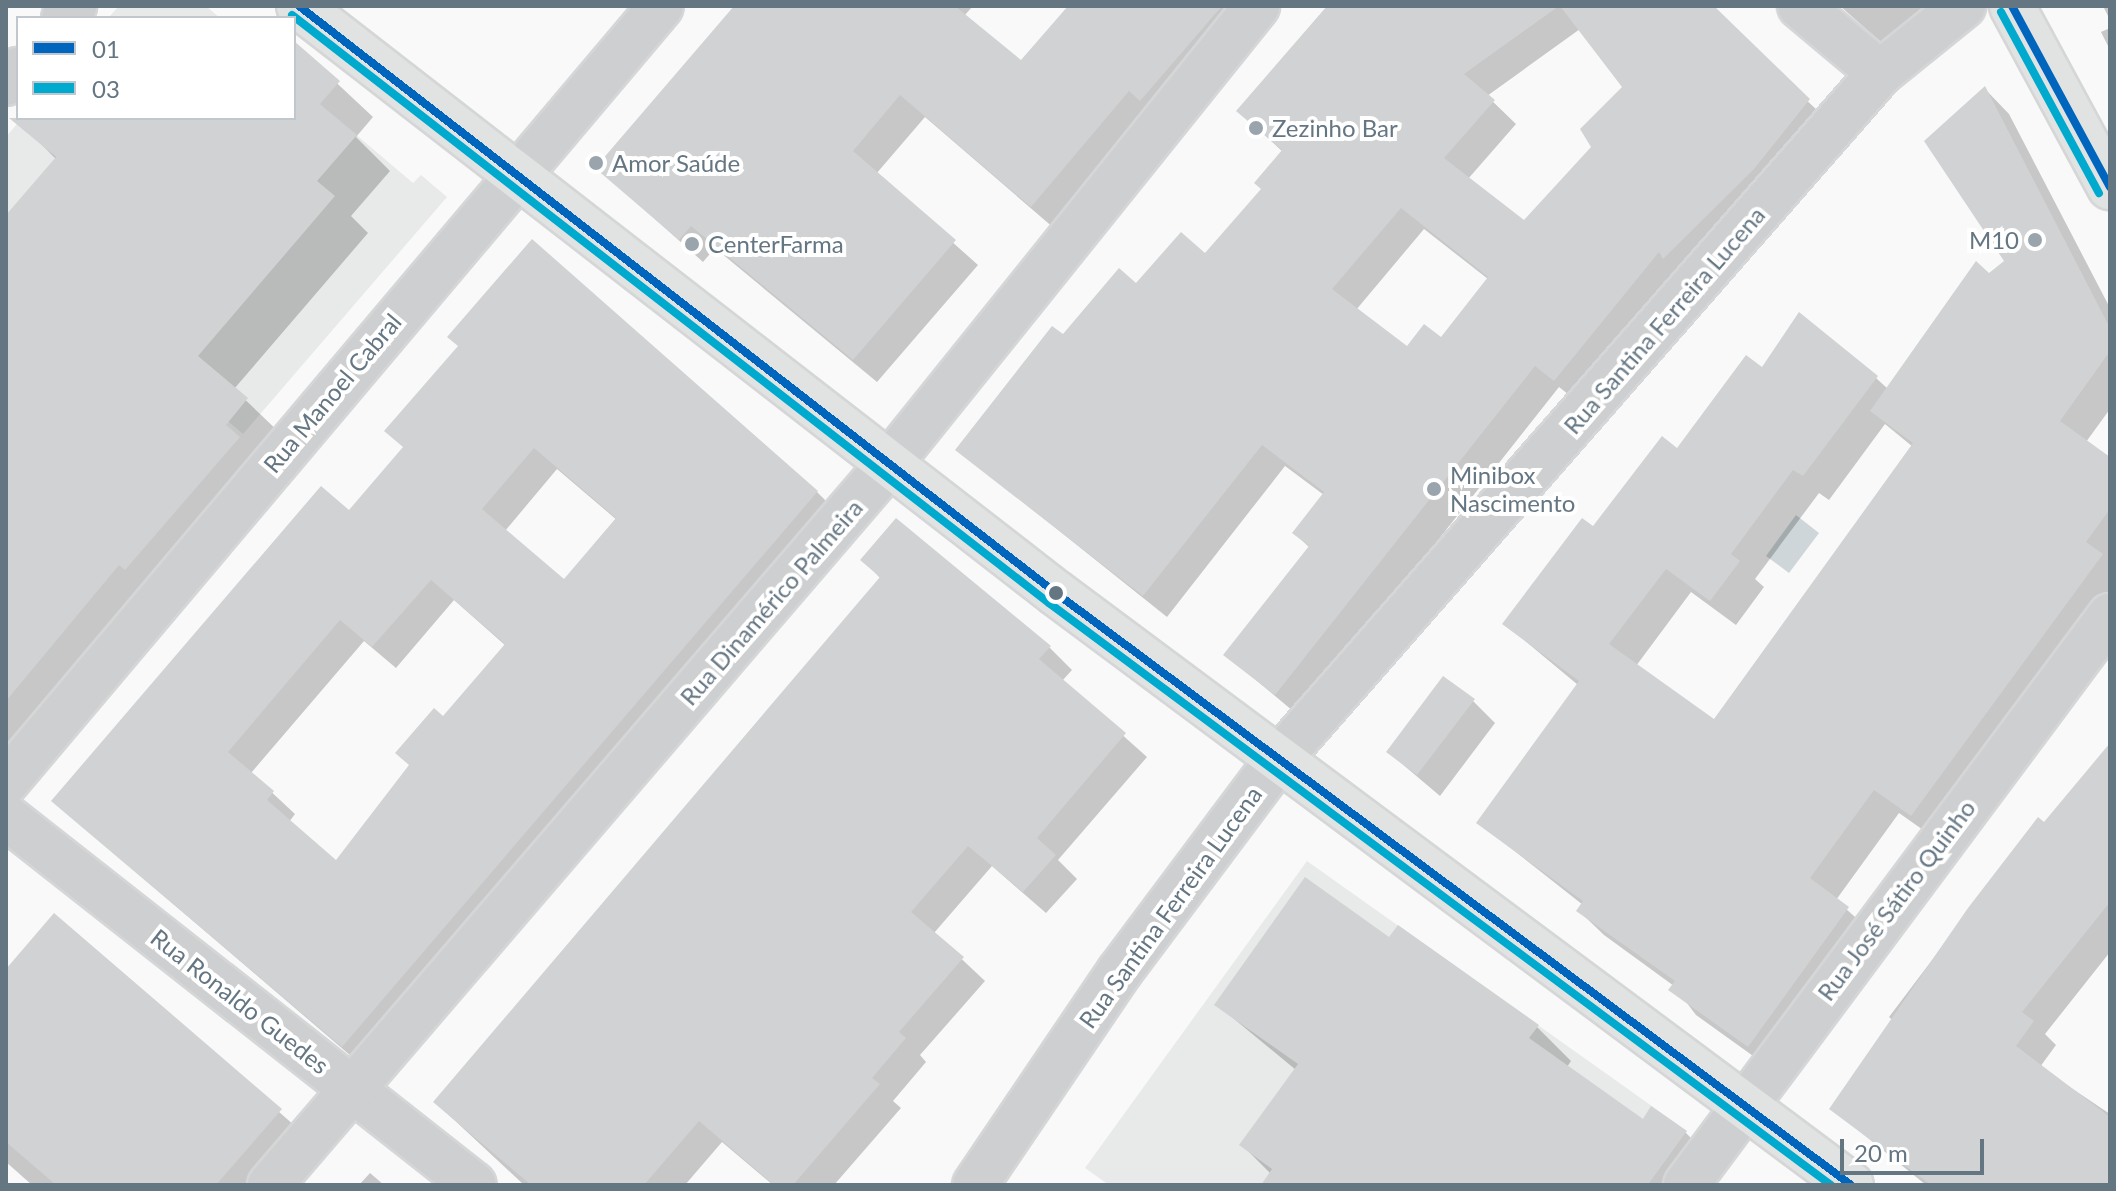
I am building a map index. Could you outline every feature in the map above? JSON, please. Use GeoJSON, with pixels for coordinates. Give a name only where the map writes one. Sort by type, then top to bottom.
{"type":"FeatureCollection","features":[{"type":"Feature","properties":{"kind":"main road"},"geometry":{"type":"LineString","coordinates":[[299,6],[889,464],[1278,760],[1851,1185]]}},
{"type":"Feature","properties":{"kind":"main road"},"geometry":{"type":"LineString","coordinates":[[2012,6],[2110,187]]}},
{"type":"Feature","properties":{"kind":"street","name":"Rua Manoel Cabral"},"geometry":{"type":"LineString","coordinates":[[6,782],[514,175],[661,6]]}},
{"type":"Feature","properties":{"kind":"street","name":"Rua Dinamérico Palmeira"},"geometry":{"type":"LineString","coordinates":[[270,1185],[354,1091],[889,464],[1257,6]]}},
{"type":"Feature","properties":{"kind":"street"},"geometry":{"type":"LineString","coordinates":[[1800,6],[1880,73]]}},
{"type":"Feature","properties":{"kind":"street","name":"Rua Santina Ferreira Lucena"},"geometry":{"type":"LineString","coordinates":[[975,1185],[1120,971],[1278,760],[1880,73],[1963,6]]}},
{"type":"Feature","properties":{"kind":"street","name":"Rua José Sátiro Quinho"},"geometry":{"type":"LineString","coordinates":[[1686,1185],[1743,1103],[2110,616]]}},
{"type":"Feature","properties":{"kind":"street","name":"Rua Ronaldo Guedes"},"geometry":{"type":"LineString","coordinates":[[6,817],[474,1185]]}},
{"type":"Feature","properties":{"kind":"shaded area"},"geometry":{"type":"Polygon","coordinates":[[[119,6],[206,6],[218,16],[110,16],[119,6]]]}},
{"type":"Feature","properties":{"kind":"shaded area"},"geometry":{"type":"Polygon","coordinates":[[[296,84],[413,183],[421,175],[447,197],[243,434],[6,232],[6,137],[20,120],[296,120],[296,84]]]}},
{"type":"Feature","properties":{"kind":"shaded area"},"geometry":{"type":"Polygon","coordinates":[[[1796,515],[1819,533],[1789,573],[1766,556],[1796,515]]]}},
{"type":"Feature","properties":{"kind":"shaded area"},"geometry":{"type":"Polygon","coordinates":[[[1307,861],[1687,1131],[1648,1185],[1109,1185],[1085,1168],[1307,861]]]}},
{"type":"Feature","properties":{"kind":"building"},"geometry":{"type":"Polygon","coordinates":[[[734,6],[955,6],[1021,60],[1068,6],[1222,6],[1140,101],[1129,91],[1031,207],[900,95],[853,151],[956,240],[853,360],[691,226],[679,240],[595,168],[734,6]]]}},
{"type":"Feature","properties":{"kind":"building"},"geometry":{"type":"Polygon","coordinates":[[[1327,6],[1559,6],[1464,74],[1495,100],[1444,158],[1524,220],[1591,147],[1580,129],[1622,87],[1560,6],[1714,6],[1810,99],[1754,169],[1663,259],[1659,252],[1554,381],[1535,366],[1275,695],[1223,655],[1309,546],[1292,533],[1324,492],[1262,445],[1143,596],[955,450],[1052,326],[1063,334],[1119,268],[1136,283],[1181,232],[1205,253],[1261,189],[1254,183],[1282,150],[1236,111],[1327,6]],[[1401,208],[1332,289],[1407,346],[1424,324],[1441,337],[1488,277],[1401,208]]]}},
{"type":"Feature","properties":{"kind":"building"},"geometry":{"type":"Polygon","coordinates":[[[296,43],[340,81],[320,104],[357,135],[317,181],[335,196],[198,356],[248,398],[226,425],[240,437],[125,570],[119,565],[6,701],[6,215],[56,157],[9,118],[296,120],[296,43]]]}},
{"type":"Feature","properties":{"kind":"building"},"geometry":{"type":"Polygon","coordinates":[[[1985,86],[2110,328],[2110,351],[2060,421],[2110,457],[2110,509],[2086,542],[2103,554],[1911,816],[1874,790],[1810,878],[1849,907],[1748,1047],[1668,990],[1675,981],[1576,911],[1583,901],[1476,823],[1579,681],[1502,624],[1582,518],[1593,526],[1662,436],[1677,448],[1746,355],[1762,367],[1799,312],[1878,376],[1803,476],[1793,470],[1731,554],[1740,561],[1710,601],[1666,569],[1609,644],[1714,719],[1913,443],[1870,411],[1976,261],[1989,273],[2004,261],[1924,141],[1985,86]]]}},
{"type":"Feature","properties":{"kind":"building"},"geometry":{"type":"Polygon","coordinates":[[[532,239],[818,491],[342,1047],[51,801],[321,486],[349,510],[403,447],[384,431],[458,346],[447,337],[532,239]],[[534,448],[482,509],[564,579],[616,518],[534,448]],[[431,580],[372,647],[340,620],[228,752],[274,791],[267,800],[336,860],[409,765],[395,753],[434,708],[443,716],[505,644],[431,580]]]}},
{"type":"Feature","properties":{"kind":"building"},"geometry":{"type":"Polygon","coordinates":[[[896,518],[1051,646],[1039,659],[1126,733],[1037,838],[1056,855],[1023,892],[968,846],[911,912],[964,957],[899,1032],[906,1038],[872,1078],[880,1084],[793,1185],[774,1185],[699,1121],[644,1185],[531,1185],[433,1102],[880,577],[860,560],[896,518]]]}},
{"type":"Feature","properties":{"kind":"building"},"geometry":{"type":"Polygon","coordinates":[[[1443,676],[1475,699],[1417,775],[1386,752],[1443,676]]]}},
{"type":"Feature","properties":{"kind":"building"},"geometry":{"type":"Polygon","coordinates":[[[2110,743],[2110,902],[2022,1012],[2034,1021],[2016,1046],[2110,1117],[2110,1185],[1931,1185],[1829,1109],[1968,908],[2038,817],[2044,822],[2110,743]]]}},
{"type":"Feature","properties":{"kind":"building"},"geometry":{"type":"Polygon","coordinates":[[[1305,877],[1389,937],[1398,925],[1539,1025],[1529,1038],[1643,1119],[1651,1106],[1687,1131],[1648,1185],[1261,1185],[1272,1169],[1239,1145],[1298,1064],[1214,1005],[1305,877]]]}},
{"type":"Feature","properties":{"kind":"building"},"geometry":{"type":"Polygon","coordinates":[[[54,913],[282,1109],[216,1185],[56,1185],[6,1142],[6,969],[54,913]]]}},
{"type":"Feature","properties":{"kind":"transit line","name":"01"},"geometry":{"type":"LineString","coordinates":[[299,6],[1056,593],[1851,1185]]}},
{"type":"Feature","properties":{"kind":"transit line","name":"01"},"geometry":{"type":"LineString","coordinates":[[2012,6],[2110,187]]}},
{"type":"Feature","properties":{"kind":"transit line","name":"03"},"geometry":{"type":"LineString","coordinates":[[2001,12],[2099,193]]}},
{"type":"Feature","properties":{"kind":"transit line","name":"03"},"geometry":{"type":"LineString","coordinates":[[296,18],[1049,603],[1831,1185]]}},
{"type":"Feature","properties":{"kind":"place","name":"Zezinho Bar"},"geometry":{"type":"Point","coordinates":[1256,128]}},
{"type":"Feature","properties":{"kind":"place","name":"Amor Saúde"},"geometry":{"type":"Point","coordinates":[596,163]}},
{"type":"Feature","properties":{"kind":"place","name":"M10"},"geometry":{"type":"Point","coordinates":[2035,240]}},
{"type":"Feature","properties":{"kind":"place","name":"CenterFarma"},"geometry":{"type":"Point","coordinates":[692,244]}},
{"type":"Feature","properties":{"kind":"place","name":"Minibox Nascimento"},"geometry":{"type":"Point","coordinates":[1434,489]}}]}
